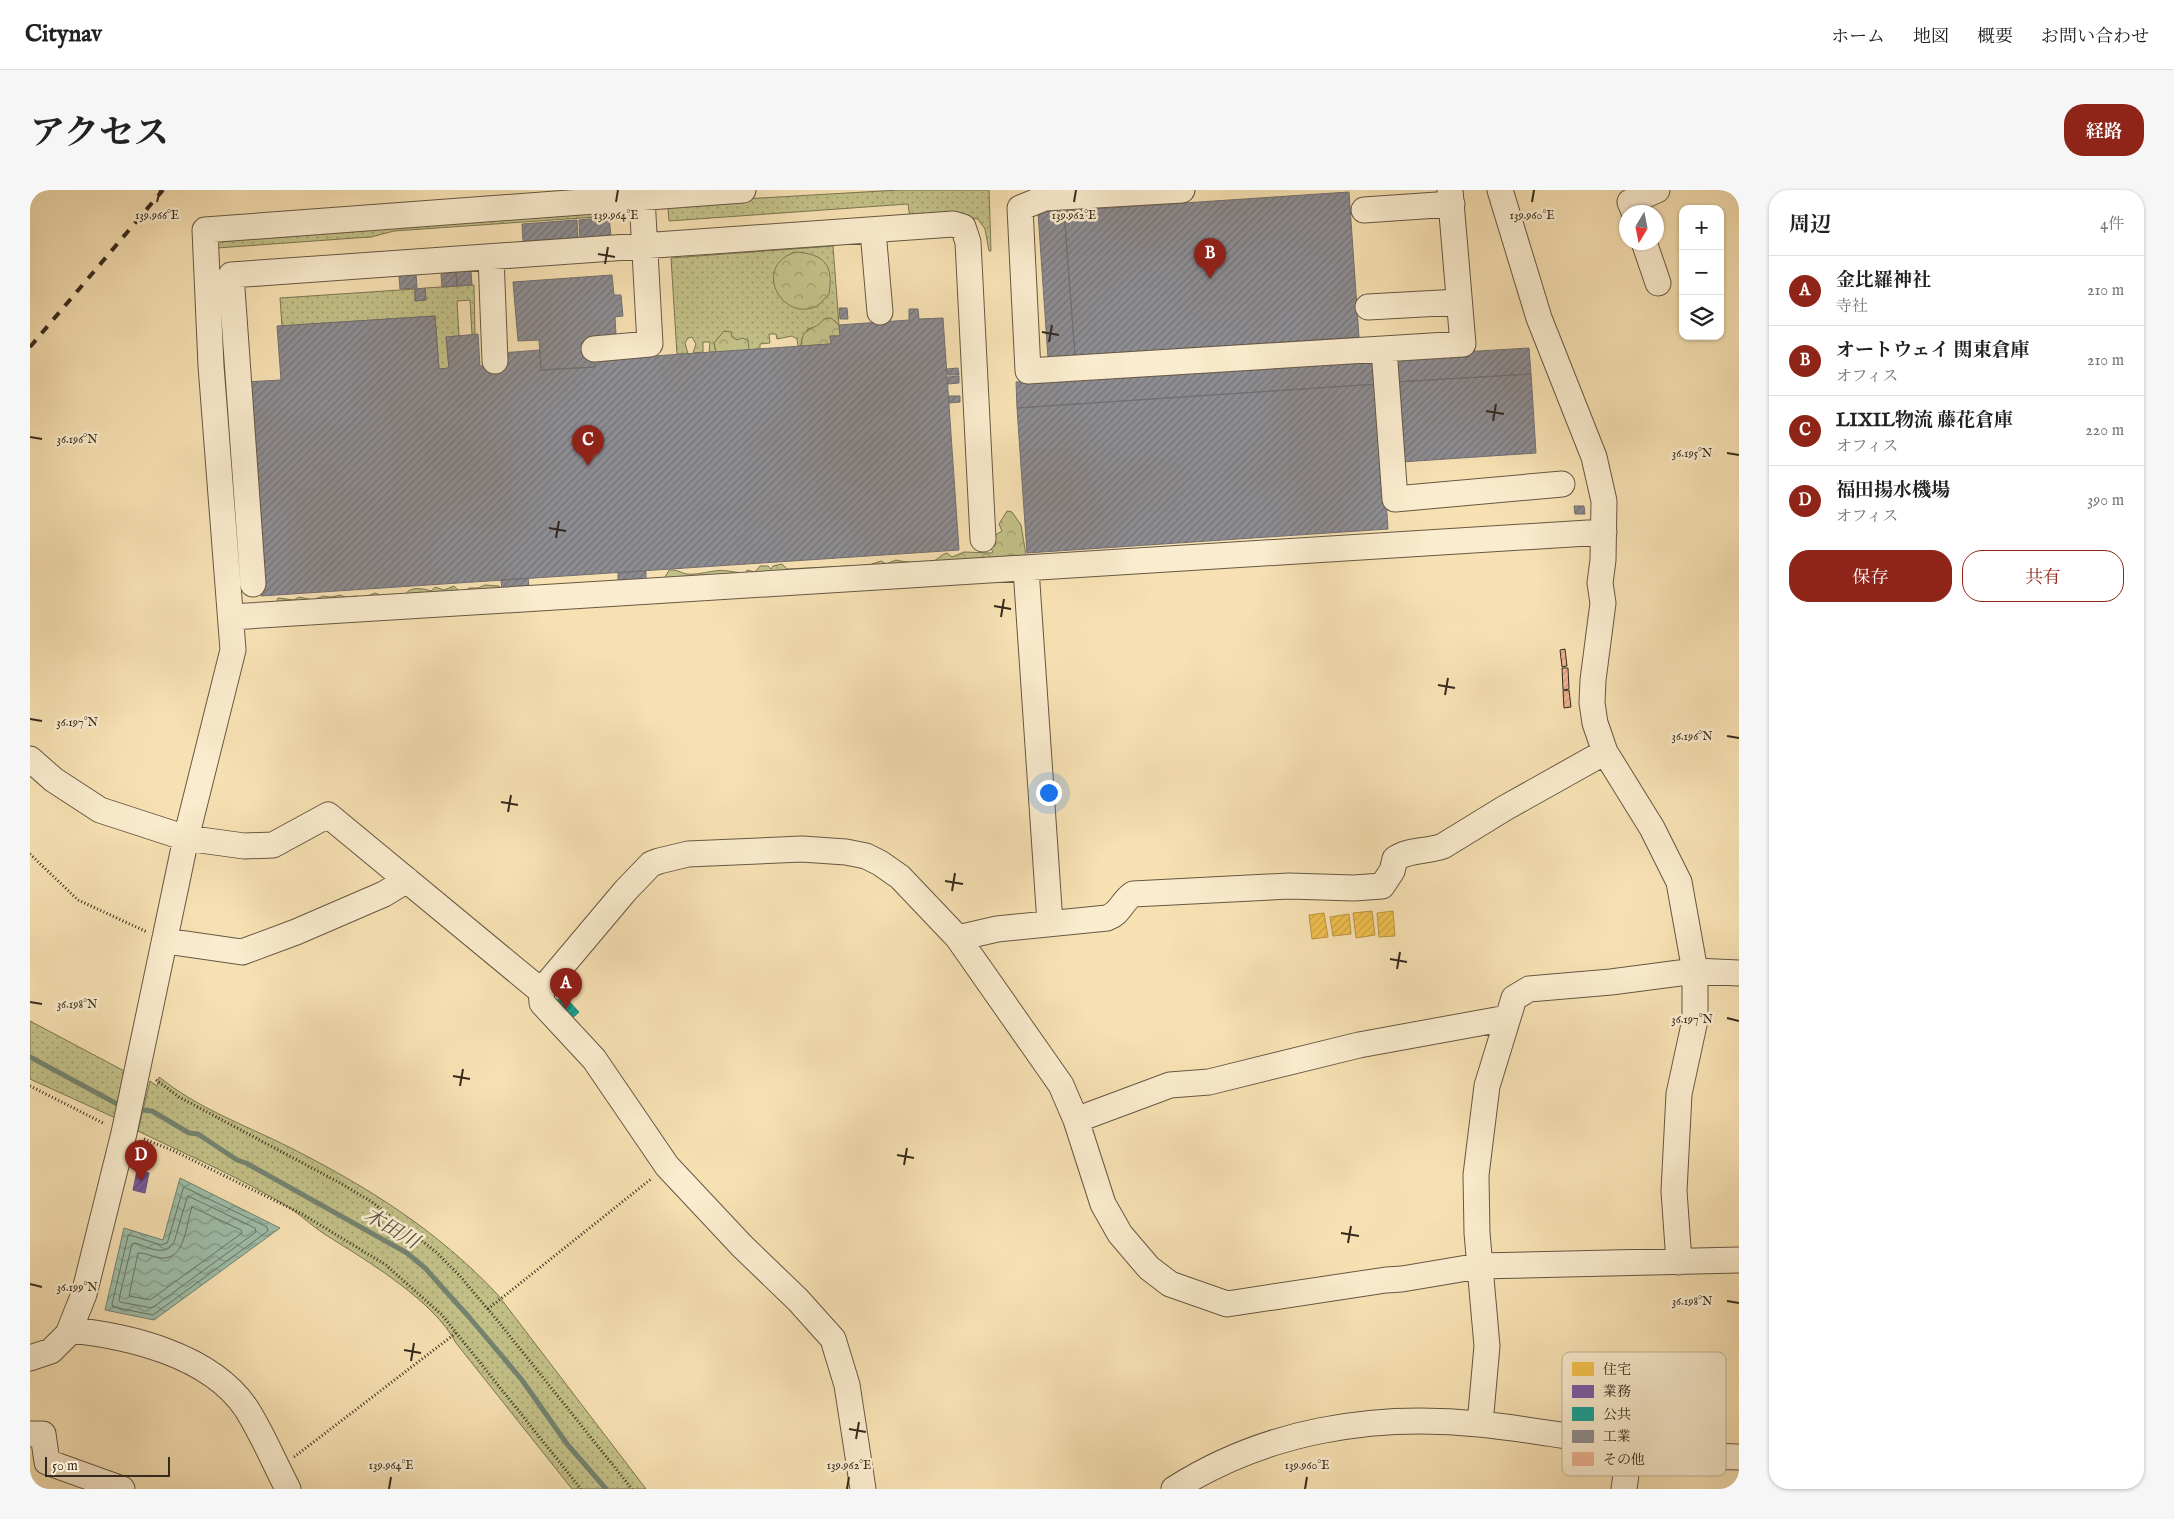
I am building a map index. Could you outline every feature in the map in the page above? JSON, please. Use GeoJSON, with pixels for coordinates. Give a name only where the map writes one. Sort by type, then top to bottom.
{"type":"FeatureCollection","features":[{"type":"Feature","properties":{"kind":"street"},"geometry":{"type":"LineString","coordinates":[[30,1358],[51,1351],[59,1344],[70,1330],[84,1294],[124,1133],[166,941],[186,838],[233,650],[211,366],[205,230],[642,196],[743,190]]}},
{"type":"Feature","properties":{"kind":"street"},"geometry":{"type":"LineString","coordinates":[[1182,190],[1045,194],[1020,208],[1028,370],[1462,344],[1451,197],[1364,210]]}},
{"type":"Feature","properties":{"kind":"street"},"geometry":{"type":"LineString","coordinates":[[1500,190],[1539,318],[1594,457],[1604,501],[1604,532],[1600,583],[1603,603],[1601,626],[1596,647],[1592,703],[1595,723],[1605,752],[1652,828],[1679,882],[1695,971],[1695,1020],[1679,1094],[1674,1191],[1679,1262]]}},
{"type":"Feature","properties":{"kind":"street"},"geometry":{"type":"LineString","coordinates":[[1631,205],[1630,202],[1658,190]]}},
{"type":"Feature","properties":{"kind":"street"},"geometry":{"type":"LineString","coordinates":[[594,349],[650,344],[642,196]]}},
{"type":"Feature","properties":{"kind":"street"},"geometry":{"type":"LineString","coordinates":[[253,584],[231,275],[954,224],[963,227],[968,242],[983,539]]}},
{"type":"Feature","properties":{"kind":"street"},"geometry":{"type":"LineString","coordinates":[[873,231],[880,312]]}},
{"type":"Feature","properties":{"kind":"street"},"geometry":{"type":"LineString","coordinates":[[1647,250],[1658,283]]}},
{"type":"Feature","properties":{"kind":"street"},"geometry":{"type":"LineString","coordinates":[[491,257],[495,361]]}},
{"type":"Feature","properties":{"kind":"street"},"geometry":{"type":"LineString","coordinates":[[1368,307],[1459,302]]}},
{"type":"Feature","properties":{"kind":"street"},"geometry":{"type":"LineString","coordinates":[[1384,349],[1395,499],[1562,484]]}},
{"type":"Feature","properties":{"kind":"street"},"geometry":{"type":"LineString","coordinates":[[231,617],[1604,532]]}},
{"type":"Feature","properties":{"kind":"street"},"geometry":{"type":"LineString","coordinates":[[1026,569],[1050,923]]}},
{"type":"Feature","properties":{"kind":"street"},"geometry":{"type":"LineString","coordinates":[[958,938],[997,929],[1107,918],[1116,915],[1126,899],[1133,894],[1289,886],[1354,888],[1382,886],[1392,871],[1395,859],[1400,855],[1434,850],[1443,846],[1505,808],[1605,752]]}},
{"type":"Feature","properties":{"kind":"street"},"geometry":{"type":"LineString","coordinates":[[30,759],[54,780],[100,810],[186,838],[244,846],[273,845],[328,815],[541,991]]}},
{"type":"Feature","properties":{"kind":"street"},"geometry":{"type":"LineString","coordinates":[[863,1489],[847,1385],[833,1339],[798,1300],[742,1246],[667,1166],[594,1060],[542,1003],[541,991],[626,890],[651,864],[688,854],[802,849],[838,851],[866,856],[880,862],[900,877],[958,938],[1061,1085],[1076,1120],[1103,1204],[1120,1234],[1149,1268],[1170,1284],[1227,1304],[1479,1266],[1739,1260]]}},
{"type":"Feature","properties":{"kind":"street"},"geometry":{"type":"LineString","coordinates":[[166,941],[242,952],[314,925],[384,894],[407,880]]}},
{"type":"Feature","properties":{"kind":"street"},"geometry":{"type":"LineString","coordinates":[[1480,1424],[1487,1346],[1479,1266],[1476,1175],[1487,1086],[1514,998],[1529,989],[1611,982],[1695,971],[1739,973]]}},
{"type":"Feature","properties":{"kind":"street"},"geometry":{"type":"LineString","coordinates":[[1076,1120],[1170,1085],[1209,1082],[1359,1045],[1507,1018]]}},
{"type":"Feature","properties":{"kind":"street"},"geometry":{"type":"LineString","coordinates":[[70,1330],[116,1337],[139,1343],[204,1369],[232,1391],[245,1407],[283,1479]]}},
{"type":"Feature","properties":{"kind":"street"},"geometry":{"type":"LineString","coordinates":[[1174,1489],[1210,1468],[1247,1452],[1285,1439],[1328,1428],[1407,1420],[1480,1424],[1562,1435]]}},
{"type":"Feature","properties":{"kind":"street"},"geometry":{"type":"LineString","coordinates":[[30,1434],[43,1434],[47,1462],[122,1489]]}},
{"type":"Feature","properties":{"kind":"street"},"geometry":{"type":"LineString","coordinates":[[1726,1456],[1739,1457]]}},
{"type":"Feature","properties":{"kind":"street"},"geometry":{"type":"LineString","coordinates":[[1624,1489],[1626,1476]]}},
{"type":"Feature","properties":{"kind":"path"},"geometry":{"type":"LineString","coordinates":[[30,854],[78,900],[166,941]]}},
{"type":"Feature","properties":{"kind":"path"},"geometry":{"type":"LineString","coordinates":[[138,1069],[179,1097],[372,1202],[435,1251],[460,1276],[488,1309],[632,1489]]}},
{"type":"Feature","properties":{"kind":"path"},"geometry":{"type":"LineString","coordinates":[[30,1086],[124,1133],[174,1151],[302,1214],[345,1238],[386,1265],[424,1298],[456,1333],[580,1489]]}},
{"type":"Feature","properties":{"kind":"path"},"geometry":{"type":"LineString","coordinates":[[488,1309],[667,1166]]}},
{"type":"Feature","properties":{"kind":"path"},"geometry":{"type":"LineString","coordinates":[[283,1479],[456,1333]]}},
{"type":"Feature","properties":{"kind":"green space"},"geometry":{"type":"Polygon","coordinates":[[[899,190],[989,190],[991,251],[989,251],[985,229],[978,219],[959,216],[910,218],[908,204],[669,221],[668,209],[675,203],[899,190]]]}},
{"type":"Feature","properties":{"kind":"green space"},"geometry":{"type":"Polygon","coordinates":[[[608,211],[610,216],[394,231],[371,237],[217,248],[222,284],[232,487],[212,242],[608,211]]]}},
{"type":"Feature","properties":{"kind":"green space"},"geometry":{"type":"Polygon","coordinates":[[[833,246],[839,325],[835,321],[808,329],[802,338],[801,346],[798,346],[797,339],[792,336],[777,339],[776,334],[769,334],[770,343],[760,344],[760,349],[749,350],[747,340],[737,340],[725,331],[714,343],[716,352],[709,352],[710,342],[703,342],[703,352],[693,353],[696,344],[692,337],[688,338],[685,343],[688,354],[677,354],[671,258],[833,246]]]}},
{"type":"Feature","properties":{"kind":"green space"},"geometry":{"type":"Polygon","coordinates":[[[796,252],[814,255],[825,263],[828,268],[830,275],[829,294],[815,307],[802,309],[791,306],[782,299],[776,290],[773,279],[775,268],[783,259],[796,252]]]}},
{"type":"Feature","properties":{"kind":"green space"},"geometry":{"type":"Polygon","coordinates":[[[474,285],[475,335],[472,335],[470,300],[457,301],[459,336],[446,337],[449,368],[439,369],[435,316],[282,326],[280,298],[415,289],[415,301],[426,300],[425,288],[474,285]]]}},
{"type":"Feature","properties":{"kind":"green space"},"geometry":{"type":"Polygon","coordinates":[[[831,318],[839,325],[840,336],[830,336],[831,344],[801,346],[804,334],[807,331],[824,319],[831,318]]]}},
{"type":"Feature","properties":{"kind":"green space"},"geometry":{"type":"Polygon","coordinates":[[[724,331],[731,332],[732,337],[737,340],[742,338],[748,340],[749,350],[716,352],[714,343],[724,331]]]}},
{"type":"Feature","properties":{"kind":"green space"},"geometry":{"type":"Polygon","coordinates":[[[1007,511],[1012,512],[1021,525],[1027,561],[663,581],[669,570],[690,574],[719,571],[746,573],[747,570],[755,572],[760,566],[768,566],[771,569],[773,566],[782,564],[787,569],[869,565],[881,561],[886,564],[896,560],[930,562],[947,553],[952,557],[964,552],[991,553],[993,552],[990,547],[994,536],[1002,531],[999,524],[1007,511]]]}},
{"type":"Feature","properties":{"kind":"green space"},"geometry":{"type":"Polygon","coordinates":[[[485,585],[499,586],[505,590],[487,598],[473,595],[453,602],[447,600],[437,603],[429,600],[417,605],[411,601],[380,605],[364,603],[357,606],[348,602],[335,606],[327,604],[320,608],[311,605],[277,609],[275,606],[278,598],[294,600],[299,597],[313,600],[323,596],[340,595],[350,599],[354,596],[365,597],[375,593],[387,598],[392,594],[404,596],[413,589],[431,591],[435,587],[444,590],[454,586],[459,591],[464,592],[469,588],[478,588],[485,585]]]}},
{"type":"Feature","properties":{"kind":"green space"},"geometry":{"type":"Polygon","coordinates":[[[30,1021],[128,1073],[120,1120],[30,1079],[30,1021]]]}},
{"type":"Feature","properties":{"kind":"green space"},"geometry":{"type":"Polygon","coordinates":[[[159,1077],[205,1107],[289,1147],[374,1194],[451,1250],[498,1295],[646,1489],[572,1489],[456,1343],[446,1327],[417,1298],[381,1270],[324,1234],[293,1210],[236,1178],[138,1131],[150,1081],[157,1086],[159,1077]]]}},
{"type":"Feature","properties":{"kind":"water"},"geometry":{"type":"Polygon","coordinates":[[[180,1178],[280,1228],[154,1320],[105,1310],[124,1228],[163,1240],[180,1178]]]}},
{"type":"Feature","properties":{"kind":"building: 住宅"},"geometry":{"type":"Polygon","coordinates":[[[1372,911],[1375,935],[1356,938],[1353,913],[1372,911]]]}},
{"type":"Feature","properties":{"kind":"building: 住宅"},"geometry":{"type":"Polygon","coordinates":[[[1393,911],[1395,936],[1379,937],[1377,913],[1393,911]]]}},
{"type":"Feature","properties":{"kind":"building: 住宅"},"geometry":{"type":"Polygon","coordinates":[[[1324,913],[1328,937],[1312,939],[1309,915],[1324,913]]]}},
{"type":"Feature","properties":{"kind":"building: 住宅"},"geometry":{"type":"Polygon","coordinates":[[[1349,914],[1351,934],[1333,936],[1330,917],[1349,914]]]}},
{"type":"Feature","properties":{"kind":"building: 業務"},"geometry":{"type":"Polygon","coordinates":[[[137,1171],[149,1173],[145,1193],[133,1190],[137,1171]]]}},
{"type":"Feature","properties":{"kind":"building: 公共"},"geometry":{"type":"Polygon","coordinates":[[[563,995],[579,1012],[568,1022],[552,1005],[563,995]]]}},
{"type":"Feature","properties":{"kind":"building: 工業"},"geometry":{"type":"Polygon","coordinates":[[[1349,192],[1359,337],[1075,356],[1064,211],[1349,192]]]}},
{"type":"Feature","properties":{"kind":"building: 工業"},"geometry":{"type":"Polygon","coordinates":[[[1064,211],[1075,356],[1048,358],[1038,212],[1064,211]]]}},
{"type":"Feature","properties":{"kind":"building: 工業"},"geometry":{"type":"Polygon","coordinates":[[[609,217],[611,236],[580,239],[579,220],[609,217]]]}},
{"type":"Feature","properties":{"kind":"building: 工業"},"geometry":{"type":"Polygon","coordinates":[[[577,220],[578,238],[523,241],[522,224],[577,220]]]}},
{"type":"Feature","properties":{"kind":"building: 工業"},"geometry":{"type":"Polygon","coordinates":[[[471,271],[472,285],[457,286],[456,272],[471,271]]]}},
{"type":"Feature","properties":{"kind":"building: 工業"},"geometry":{"type":"Polygon","coordinates":[[[456,272],[457,286],[442,287],[441,274],[456,272]]]}},
{"type":"Feature","properties":{"kind":"building: 工業"},"geometry":{"type":"Polygon","coordinates":[[[416,274],[417,288],[400,289],[399,275],[416,274]]]}},
{"type":"Feature","properties":{"kind":"building: 工業"},"geometry":{"type":"Polygon","coordinates":[[[612,275],[614,295],[621,295],[623,316],[615,317],[616,335],[593,337],[595,367],[541,370],[539,340],[518,341],[513,282],[612,275]]]}},
{"type":"Feature","properties":{"kind":"building: 工業"},"geometry":{"type":"Polygon","coordinates":[[[425,288],[426,300],[415,301],[415,289],[425,288]]]}},
{"type":"Feature","properties":{"kind":"building: 工業"},"geometry":{"type":"Polygon","coordinates":[[[839,308],[847,308],[848,319],[840,319],[839,308]]]}},
{"type":"Feature","properties":{"kind":"building: 工業"},"geometry":{"type":"Polygon","coordinates":[[[909,309],[918,309],[919,319],[943,318],[959,550],[261,596],[246,382],[281,380],[277,326],[435,316],[439,369],[449,368],[446,337],[478,334],[480,366],[502,364],[501,353],[540,350],[541,370],[595,367],[594,360],[831,344],[830,336],[840,336],[839,325],[909,320],[909,309]]]}},
{"type":"Feature","properties":{"kind":"building: 工業"},"geometry":{"type":"Polygon","coordinates":[[[1529,348],[1531,374],[1395,382],[1394,356],[1529,348]]]}},
{"type":"Feature","properties":{"kind":"building: 工業"},"geometry":{"type":"Polygon","coordinates":[[[1377,359],[1378,384],[1017,408],[1016,382],[1377,359]]]}},
{"type":"Feature","properties":{"kind":"building: 工業"},"geometry":{"type":"Polygon","coordinates":[[[958,368],[959,375],[948,375],[947,369],[958,368]]]}},
{"type":"Feature","properties":{"kind":"building: 工業"},"geometry":{"type":"Polygon","coordinates":[[[1531,374],[1536,453],[1401,462],[1395,382],[1531,374]]]}},
{"type":"Feature","properties":{"kind":"building: 工業"},"geometry":{"type":"Polygon","coordinates":[[[959,376],[959,383],[948,384],[948,377],[959,376]]]}},
{"type":"Feature","properties":{"kind":"building: 工業"},"geometry":{"type":"Polygon","coordinates":[[[1378,384],[1388,529],[1027,553],[1017,408],[1378,384]]]}},
{"type":"Feature","properties":{"kind":"building: 工業"},"geometry":{"type":"Polygon","coordinates":[[[949,396],[960,396],[960,402],[949,403],[949,396]]]}},
{"type":"Feature","properties":{"kind":"building: 工業"},"geometry":{"type":"Polygon","coordinates":[[[1574,506],[1584,506],[1585,514],[1575,514],[1574,506]]]}},
{"type":"Feature","properties":{"kind":"building: 工業"},"geometry":{"type":"Polygon","coordinates":[[[646,571],[646,579],[618,581],[618,573],[646,571]]]}},
{"type":"Feature","properties":{"kind":"building: 工業"},"geometry":{"type":"Polygon","coordinates":[[[528,578],[529,587],[502,589],[501,580],[528,578]]]}},
{"type":"Feature","properties":{"kind":"building: その他"},"geometry":{"type":"Polygon","coordinates":[[[1565,649],[1567,666],[1562,667],[1560,650],[1565,649]]]}},
{"type":"Feature","properties":{"kind":"building: その他"},"geometry":{"type":"Polygon","coordinates":[[[1562,668],[1568,668],[1569,689],[1563,690],[1562,668]]]}},
{"type":"Feature","properties":{"kind":"building: その他"},"geometry":{"type":"Polygon","coordinates":[[[1569,690],[1571,707],[1564,708],[1563,691],[1569,690]]]}},
{"type":"Feature","properties":{"kind":"waterway","name":"木田川"},"geometry":{"type":"LineString","coordinates":[[30,1057],[121,1106]]}},
{"type":"Feature","properties":{"kind":"waterway","name":"木田川"},"geometry":{"type":"LineString","coordinates":[[142,1110],[152,1111],[189,1133],[198,1134],[237,1160],[246,1163],[407,1253],[425,1268],[469,1317],[522,1380],[567,1444],[606,1489]]}},
{"type":"Feature","properties":{"kind":"railway"},"geometry":{"type":"LineString","coordinates":[[30,347],[163,190]]}},
{"type":"Feature","properties":{"kind":"place","name":"オートウェイ 関東倉庫"},"geometry":{"type":"Point","coordinates":[1210,279]}},
{"type":"Feature","properties":{"kind":"place","name":"LIXIL物流 藤花倉庫"},"geometry":{"type":"Point","coordinates":[588,466]}},
{"type":"Feature","properties":{"kind":"place","name":"金比羅神社"},"geometry":{"type":"Point","coordinates":[566,1009]}},
{"type":"Feature","properties":{"kind":"place","name":"福田揚水機場"},"geometry":{"type":"Point","coordinates":[141,1181]}}]}
